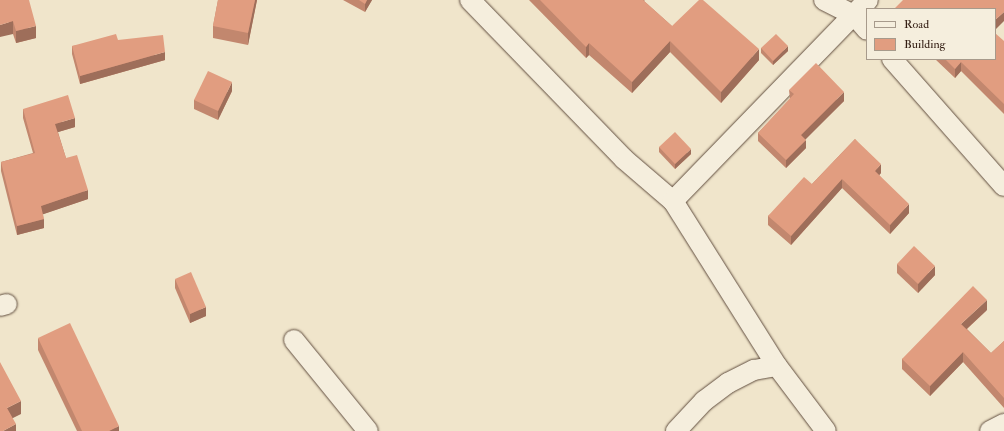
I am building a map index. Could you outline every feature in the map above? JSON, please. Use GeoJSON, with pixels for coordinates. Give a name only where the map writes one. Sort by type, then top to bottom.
{"type":"FeatureCollection","features":[{"type":"Feature","properties":{"kind":"street"},"geometry":{"type":"LineString","coordinates":[[470,0],[624,158],[672,201],[778,366],[826,431]]}},
{"type":"Feature","properties":{"kind":"street"},"geometry":{"type":"LineString","coordinates":[[824,0],[861,23]]}},
{"type":"Feature","properties":{"kind":"street"},"geometry":{"type":"LineString","coordinates":[[672,201],[816,50],[861,23],[868,0]]}},
{"type":"Feature","properties":{"kind":"street"},"geometry":{"type":"LineString","coordinates":[[893,60],[1004,186]]}},
{"type":"Feature","properties":{"kind":"street"},"geometry":{"type":"LineString","coordinates":[[294,340],[368,431]]}},
{"type":"Feature","properties":{"kind":"street"},"geometry":{"type":"LineString","coordinates":[[676,431],[704,401],[728,382],[754,370],[778,366]]}},
{"type":"Feature","properties":{"kind":"street"},"geometry":{"type":"LineString","coordinates":[[990,431],[1004,424]]}},
{"type":"Feature","properties":{"kind":"building"},"geometry":{"type":"Polygon","coordinates":[[[0,0],[29,0],[36,26],[16,31],[13,21],[0,25],[0,0]]]}},
{"type":"Feature","properties":{"kind":"building"},"geometry":{"type":"Polygon","coordinates":[[[218,0],[255,0],[248,33],[213,26],[218,0]]]}},
{"type":"Feature","properties":{"kind":"building"},"geometry":{"type":"Polygon","coordinates":[[[359,0],[367,0],[365,4],[359,0]]]}},
{"type":"Feature","properties":{"kind":"building"},"geometry":{"type":"Polygon","coordinates":[[[540,0],[643,0],[672,26],[699,0],[703,0],[759,49],[721,92],[670,41],[632,82],[589,43],[586,47],[540,0]]]}},
{"type":"Feature","properties":{"kind":"building"},"geometry":{"type":"Polygon","coordinates":[[[903,0],[1004,0],[1004,12],[996,19],[996,8],[895,8],[903,0]]]}},
{"type":"Feature","properties":{"kind":"building"},"geometry":{"type":"Polygon","coordinates":[[[116,34],[118,40],[163,35],[165,52],[80,76],[72,46],[116,34]]]}},
{"type":"Feature","properties":{"kind":"building"},"geometry":{"type":"Polygon","coordinates":[[[776,34],[788,46],[773,61],[761,48],[776,34]]]}},
{"type":"Feature","properties":{"kind":"building"},"geometry":{"type":"Polygon","coordinates":[[[996,34],[1004,41],[1004,104],[961,62],[955,69],[946,60],[996,60],[996,34]]]}},
{"type":"Feature","properties":{"kind":"building"},"geometry":{"type":"Polygon","coordinates":[[[816,63],[844,92],[801,135],[806,140],[786,160],[758,133],[794,94],[789,90],[816,63]]]}},
{"type":"Feature","properties":{"kind":"building"},"geometry":{"type":"Polygon","coordinates":[[[208,71],[232,82],[218,111],[194,100],[208,71]]]}},
{"type":"Feature","properties":{"kind":"building"},"geometry":{"type":"Polygon","coordinates":[[[68,95],[75,118],[55,124],[66,158],[77,155],[88,190],[41,206],[44,219],[17,226],[1,162],[35,153],[23,109],[68,95]]]}},
{"type":"Feature","properties":{"kind":"building"},"geometry":{"type":"Polygon","coordinates":[[[675,132],[691,149],[675,164],[659,147],[675,132]]]}},
{"type":"Feature","properties":{"kind":"building"},"geometry":{"type":"Polygon","coordinates":[[[855,139],[881,164],[875,171],[909,204],[890,225],[842,179],[791,236],[768,216],[804,177],[812,184],[855,139]]]}},
{"type":"Feature","properties":{"kind":"building"},"geometry":{"type":"Polygon","coordinates":[[[914,246],[935,266],[918,284],[897,264],[914,246]]]}},
{"type":"Feature","properties":{"kind":"building"},"geometry":{"type":"Polygon","coordinates":[[[191,272],[206,307],[190,314],[175,279],[191,272]]]}},
{"type":"Feature","properties":{"kind":"building"},"geometry":{"type":"Polygon","coordinates":[[[973,286],[987,300],[961,324],[991,353],[1004,341],[1004,398],[963,352],[930,386],[902,359],[973,286]]]}},
{"type":"Feature","properties":{"kind":"building"},"geometry":{"type":"Polygon","coordinates":[[[70,323],[119,426],[109,431],[82,431],[38,338],[70,323]]]}},
{"type":"Feature","properties":{"kind":"building"},"geometry":{"type":"Polygon","coordinates":[[[0,362],[21,401],[7,408],[16,424],[3,431],[0,431],[0,362]]]}}]}
